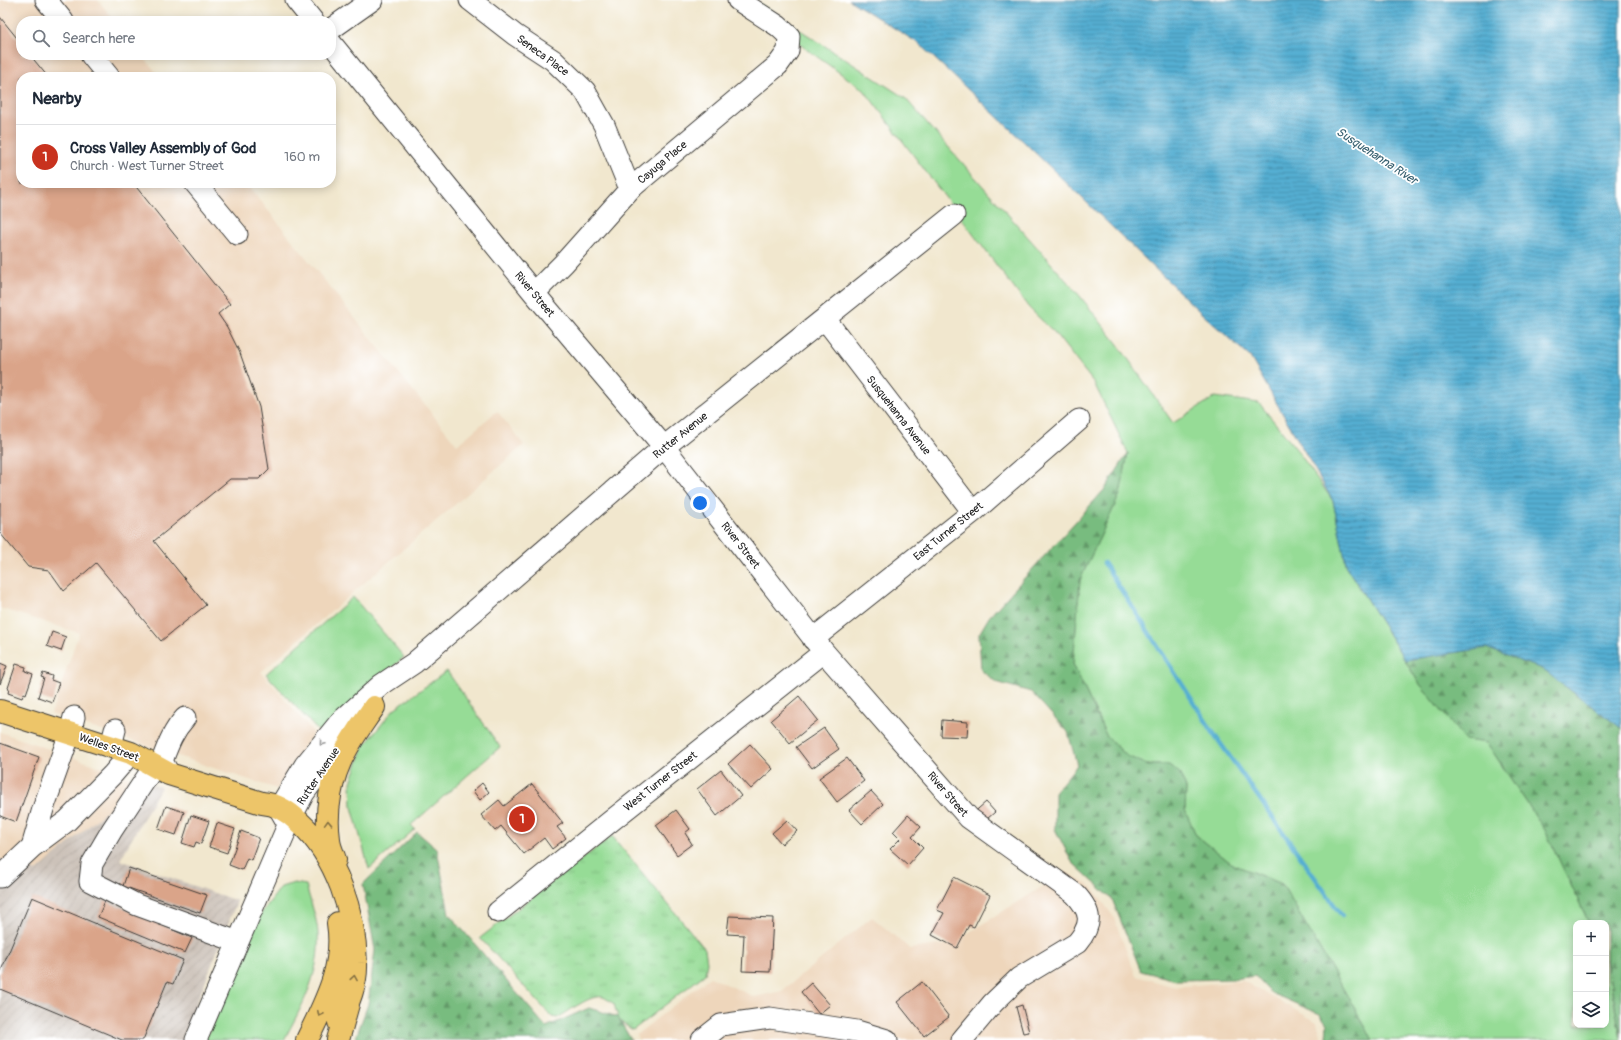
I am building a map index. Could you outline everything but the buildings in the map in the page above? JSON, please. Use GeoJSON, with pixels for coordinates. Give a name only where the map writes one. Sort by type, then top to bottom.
{"type":"FeatureCollection","features":[{"type":"Feature","properties":{"kind":"main road"},"geometry":{"type":"LineString","coordinates":[[346,901],[338,867],[329,840],[328,816],[330,798],[334,779],[344,753],[374,707]]}},
{"type":"Feature","properties":{"kind":"main road","name":"Welles Street"},"geometry":{"type":"LineString","coordinates":[[0,711],[72,725],[119,743],[162,769],[281,813]]}},
{"type":"Feature","properties":{"kind":"main road"},"geometry":{"type":"LineString","coordinates":[[281,813],[312,852],[321,867],[335,904],[339,925],[340,945],[336,974],[329,995],[307,1040]]}},
{"type":"Feature","properties":{"kind":"main road","name":"Rutter Avenue"},"geometry":{"type":"LineString","coordinates":[[281,813],[308,830],[320,846],[334,870],[346,901],[352,925],[356,965],[348,1004],[330,1040]]}},
{"type":"Feature","properties":{"kind":"main road"},"geometry":{"type":"LineString","coordinates":[[338,1040],[348,1004]]}},
{"type":"Feature","properties":{"kind":"street"},"geometry":{"type":"LineString","coordinates":[[46,0],[59,16]]}},
{"type":"Feature","properties":{"kind":"street"},"geometry":{"type":"LineString","coordinates":[[296,0],[309,16]]}},
{"type":"Feature","properties":{"kind":"street"},"geometry":{"type":"LineString","coordinates":[[336,25],[372,0]]}},
{"type":"Feature","properties":{"kind":"street","name":"Seneca Place"},"geometry":{"type":"LineString","coordinates":[[470,0],[515,35],[553,60],[585,91],[604,125],[630,189]]}},
{"type":"Feature","properties":{"kind":"street","name":"Cayuga Place"},"geometry":{"type":"LineString","coordinates":[[534,293],[564,263],[630,189],[778,65],[788,51],[789,36],[778,26],[738,0]]}},
{"type":"Feature","properties":{"kind":"street","name":"River Street"},"geometry":{"type":"LineString","coordinates":[[336,49],[534,293],[664,447],[819,646],[969,818],[1075,894],[1084,903],[1089,913],[1086,929],[1078,943],[1019,978],[993,1003],[962,1040]]}},
{"type":"Feature","properties":{"kind":"street"},"geometry":{"type":"LineString","coordinates":[[95,60],[105,72]]}},
{"type":"Feature","properties":{"kind":"street"},"geometry":{"type":"LineString","coordinates":[[199,188],[237,234]]}},
{"type":"Feature","properties":{"kind":"street","name":"Rutter Avenue"},"geometry":{"type":"LineString","coordinates":[[196,1040],[238,942],[281,813],[305,764],[340,722],[381,685],[414,663],[664,447],[954,216]]}},
{"type":"Feature","properties":{"kind":"street","name":"Susquehanna Avenue"},"geometry":{"type":"LineString","coordinates":[[825,319],[972,512]]}},
{"type":"Feature","properties":{"kind":"street","name":"East Turner Street"},"geometry":{"type":"LineString","coordinates":[[819,646],[1079,420]]}},
{"type":"Feature","properties":{"kind":"street","name":"West Turner Street"},"geometry":{"type":"LineString","coordinates":[[498,912],[611,821],[819,646]]}},
{"type":"Feature","properties":{"kind":"street","name":"Rutter Avenue"},"geometry":{"type":"LineString","coordinates":[[281,813],[304,793],[327,759],[347,734],[414,663]]}},
{"type":"Feature","properties":{"kind":"street"},"geometry":{"type":"LineString","coordinates":[[185,718],[177,726],[171,736],[162,761],[162,769],[112,830],[92,864],[90,881],[137,905],[238,942]]}},
{"type":"Feature","properties":{"kind":"street"},"geometry":{"type":"LineString","coordinates":[[32,847],[43,809],[72,725]]}},
{"type":"Feature","properties":{"kind":"street"},"geometry":{"type":"LineString","coordinates":[[0,877],[32,847],[66,820],[113,774],[119,743]]}},
{"type":"Feature","properties":{"kind":"street"},"geometry":{"type":"LineString","coordinates":[[702,1040],[721,1025],[770,1018],[801,1031],[856,1031],[887,1040]]}},
{"type":"Feature","properties":{"kind":"shaded area"},"geometry":{"type":"Polygon","coordinates":[[[0,0],[98,0],[111,16],[16,16],[16,60],[146,60],[156,72],[16,72],[16,188],[250,188],[457,445],[497,411],[524,445],[261,672],[314,733],[277,789],[51,714],[79,633],[0,608],[0,0]]]}},
{"type":"Feature","properties":{"kind":"shaded area"},"geometry":{"type":"Polygon","coordinates":[[[0,732],[141,781],[37,871],[0,859],[0,732]]]}},
{"type":"Feature","properties":{"kind":"shaded area"},"geometry":{"type":"Polygon","coordinates":[[[141,781],[161,787],[120,860],[237,901],[182,1040],[0,1040],[0,859],[37,871],[141,781]]]}},
{"type":"Feature","properties":{"kind":"shaded area"},"geometry":{"type":"Polygon","coordinates":[[[1066,872],[1092,887],[1113,916],[1136,976],[1175,987],[1243,981],[1317,1022],[1321,1036],[1315,1040],[639,1040],[636,1035],[710,977],[755,997],[782,991],[872,917],[910,949],[952,943],[1066,872]]]}},
{"type":"Feature","properties":{"kind":"green space"},"geometry":{"type":"Polygon","coordinates":[[[754,0],[905,98],[1080,296],[1117,343],[1173,423],[1215,397],[1259,403],[1297,450],[1333,501],[1347,568],[1419,683],[1465,739],[1487,743],[1545,830],[1588,920],[1573,920],[1573,1028],[1609,1028],[1609,975],[1621,1040],[1373,1040],[1282,884],[1232,864],[1196,835],[1185,810],[1186,788],[1169,765],[1147,765],[1127,756],[1107,737],[1073,664],[1080,580],[1120,494],[1128,453],[1094,383],[1054,332],[1029,308],[864,90],[768,22],[754,0]]]}},
{"type":"Feature","properties":{"kind":"green space"},"geometry":{"type":"Polygon","coordinates":[[[1128,453],[1120,494],[1080,580],[1073,664],[1107,737],[1127,756],[1147,765],[1169,765],[1181,774],[1186,788],[1185,810],[1196,835],[1232,864],[1282,884],[1373,1040],[1325,1040],[1327,1024],[1320,1014],[1271,993],[1255,976],[1233,979],[1176,980],[1141,971],[1112,899],[1072,862],[1055,829],[1055,792],[1077,765],[1068,732],[1031,692],[996,682],[981,670],[979,634],[989,617],[1105,489],[1128,453]]]}},
{"type":"Feature","properties":{"kind":"green space"},"geometry":{"type":"Polygon","coordinates":[[[353,597],[404,657],[319,732],[266,674],[353,597]]]}},
{"type":"Feature","properties":{"kind":"green space"},"geometry":{"type":"Polygon","coordinates":[[[1486,648],[1542,669],[1621,728],[1621,1037],[1609,975],[1609,920],[1588,920],[1545,830],[1487,743],[1465,740],[1419,683],[1405,660],[1486,648]]]}},
{"type":"Feature","properties":{"kind":"green space"},"geometry":{"type":"Polygon","coordinates":[[[447,671],[500,747],[411,825],[415,829],[369,869],[352,807],[351,782],[364,746],[394,709],[447,671]]]}},
{"type":"Feature","properties":{"kind":"green space"},"geometry":{"type":"Polygon","coordinates":[[[417,832],[437,849],[449,914],[546,1027],[589,1008],[618,1017],[631,1040],[355,1040],[368,1004],[375,950],[363,884],[417,832]]]}},
{"type":"Feature","properties":{"kind":"green space"},"geometry":{"type":"Polygon","coordinates":[[[612,836],[705,949],[707,962],[705,974],[633,1030],[624,1025],[620,1020],[614,1004],[603,997],[592,998],[557,1018],[552,1017],[480,938],[612,836]]]}},
{"type":"Feature","properties":{"kind":"green space"},"geometry":{"type":"Polygon","coordinates":[[[294,883],[306,885],[316,921],[318,948],[309,989],[284,1040],[205,1040],[260,915],[281,887],[294,883]]]}},
{"type":"Feature","properties":{"kind":"water","name":"Susquehanna River"},"geometry":{"type":"Polygon","coordinates":[[[849,0],[1621,0],[1621,728],[1542,669],[1486,648],[1405,660],[1347,568],[1333,501],[1250,357],[1199,311],[1023,141],[918,43],[849,0]]]}},
{"type":"Feature","properties":{"kind":"waterway"},"geometry":{"type":"LineString","coordinates":[[1104,563],[1216,737],[1342,916]]}},
{"type":"Feature","properties":{"kind":"place","name":"Cross Valley Assembly of God"},"geometry":{"type":"Point","coordinates":[522,819]}}]}
